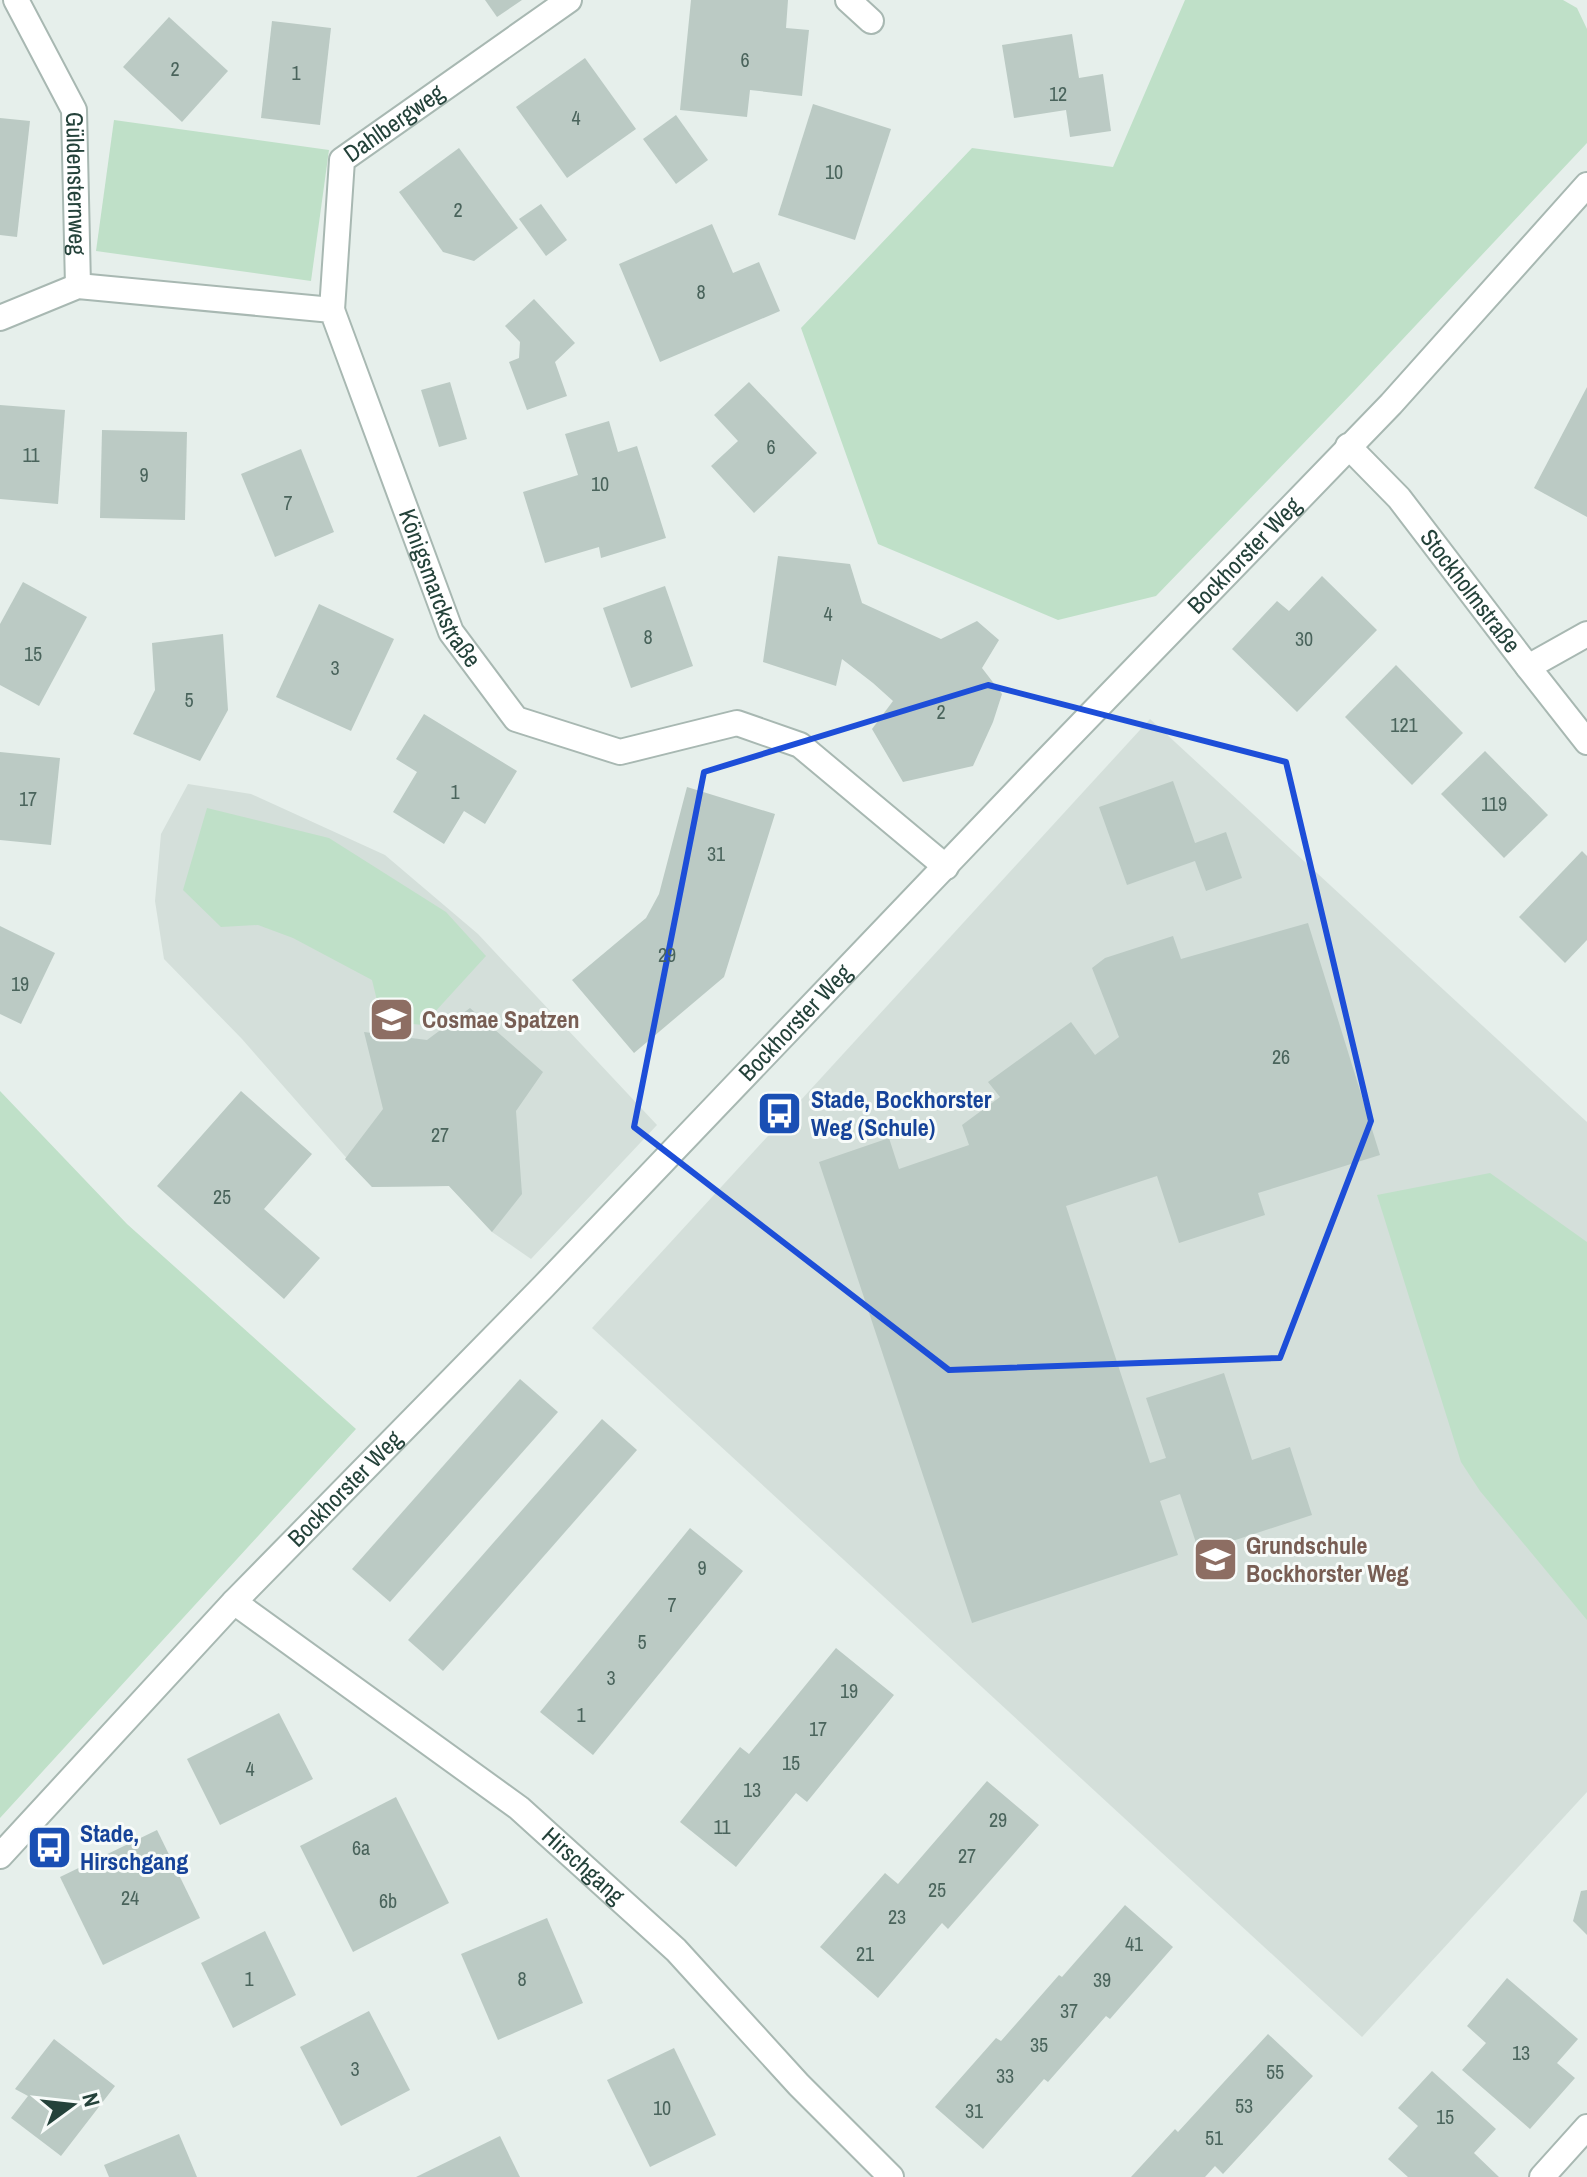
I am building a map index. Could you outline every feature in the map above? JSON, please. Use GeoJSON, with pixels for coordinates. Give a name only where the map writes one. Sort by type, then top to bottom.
{"type":"FeatureCollection","features":[{"type":"Feature","properties":{"kind":"street","name":"Güldensternweg"},"geometry":{"type":"LineString","coordinates":[[16,0],[74,110],[78,286]]}},
{"type":"Feature","properties":{"kind":"street","name":"Dahlbergweg"},"geometry":{"type":"LineString","coordinates":[[332,310],[342,160],[569,0]]}},
{"type":"Feature","properties":{"kind":"street"},"geometry":{"type":"LineString","coordinates":[[848,0],[871,21]]}},
{"type":"Feature","properties":{"kind":"street","name":"Bockhorster Weg"},"geometry":{"type":"LineString","coordinates":[[0,1856],[234,1602],[531,1300],[1391,404],[1587,185]]}},
{"type":"Feature","properties":{"kind":"street"},"geometry":{"type":"LineString","coordinates":[[0,318],[78,286],[332,310]]}},
{"type":"Feature","properties":{"kind":"street","name":"Königsmarckstraße"},"geometry":{"type":"LineString","coordinates":[[332,310],[451,632],[516,719],[620,752],[737,723],[800,745],[946,867]]}},
{"type":"Feature","properties":{"kind":"street","name":"Stockholmstraße"},"geometry":{"type":"LineString","coordinates":[[1348,446],[1399,498],[1587,742]]}},
{"type":"Feature","properties":{"kind":"street"},"geometry":{"type":"LineString","coordinates":[[1528,667],[1587,634]]}},
{"type":"Feature","properties":{"kind":"street","name":"Hirschgang"},"geometry":{"type":"LineString","coordinates":[[234,1602],[519,1808],[676,1950],[799,2085],[891,2177]]}},
{"type":"Feature","properties":{"kind":"street"},"geometry":{"type":"LineString","coordinates":[[1542,2177],[1587,2127]]}},
{"type":"Feature","properties":{"kind":"highlighted area"},"geometry":{"type":"Polygon","coordinates":[[[988,685],[1286,762],[1371,1121],[1280,1358],[949,1370],[634,1127],[704,772],[988,685]]]}},
{"type":"Feature","properties":{"kind":"shaded area","name":"Grundschule Bockhorster Weg"},"geometry":{"type":"Polygon","coordinates":[[[1150,719],[1587,1122],[1587,1792],[1362,2037],[592,1328],[1150,719]]]}},
{"type":"Feature","properties":{"kind":"shaded area","name":"Cosmae Spatzen"},"geometry":{"type":"Polygon","coordinates":[[[188,784],[251,794],[385,855],[478,934],[657,1125],[531,1259],[492,1232],[449,1186],[372,1187],[242,1039],[164,959],[155,901],[161,834],[188,784]]]}},
{"type":"Feature","properties":{"kind":"green space"},"geometry":{"type":"Polygon","coordinates":[[[1185,0],[1563,0],[1577,8],[1587,29],[1587,143],[1156,596],[1058,620],[878,544],[801,328],[972,148],[1113,167],[1185,0]]]}},
{"type":"Feature","properties":{"kind":"green space"},"geometry":{"type":"Polygon","coordinates":[[[114,120],[329,150],[311,281],[96,251],[114,120]]]}},
{"type":"Feature","properties":{"kind":"green space"},"geometry":{"type":"Polygon","coordinates":[[[207,808],[329,838],[446,912],[486,956],[423,1025],[382,1021],[372,980],[293,938],[258,925],[221,927],[183,890],[207,808]]]}},
{"type":"Feature","properties":{"kind":"green space"},"geometry":{"type":"Polygon","coordinates":[[[0,1091],[127,1224],[356,1429],[0,1818],[0,1091]]]}},
{"type":"Feature","properties":{"kind":"green space"},"geometry":{"type":"Polygon","coordinates":[[[1490,1173],[1587,1242],[1587,1620],[1480,1491],[1461,1462],[1377,1195],[1490,1173]]]}},
{"type":"Feature","properties":{"kind":"building"},"geometry":{"type":"Polygon","coordinates":[[[485,0],[522,0],[497,17],[485,0]]]}},
{"type":"Feature","properties":{"kind":"building"},"geometry":{"type":"Polygon","coordinates":[[[691,0],[788,0],[786,28],[809,30],[802,96],[750,90],[747,117],[680,110],[691,0]]]}},
{"type":"Feature","properties":{"kind":"building"},"geometry":{"type":"Polygon","coordinates":[[[169,17],[228,71],[182,122],[123,67],[169,17]]]}},
{"type":"Feature","properties":{"kind":"building"},"geometry":{"type":"Polygon","coordinates":[[[272,21],[331,28],[320,125],[261,118],[272,21]]]}},
{"type":"Feature","properties":{"kind":"building"},"geometry":{"type":"Polygon","coordinates":[[[1072,34],[1079,78],[1103,74],[1111,131],[1070,137],[1066,110],[1014,118],[1002,45],[1072,34]]]}},
{"type":"Feature","properties":{"kind":"building"},"geometry":{"type":"Polygon","coordinates":[[[585,58],[636,129],[567,178],[516,107],[585,58]]]}},
{"type":"Feature","properties":{"kind":"building"},"geometry":{"type":"Polygon","coordinates":[[[813,104],[891,129],[855,240],[778,215],[813,104]]]}},
{"type":"Feature","properties":{"kind":"building"},"geometry":{"type":"Polygon","coordinates":[[[676,115],[708,160],[676,184],[643,139],[676,115]]]}},
{"type":"Feature","properties":{"kind":"building"},"geometry":{"type":"Polygon","coordinates":[[[0,118],[30,121],[17,237],[0,235],[0,118]]]}},
{"type":"Feature","properties":{"kind":"building"},"geometry":{"type":"Polygon","coordinates":[[[459,148],[518,228],[474,261],[443,252],[399,192],[459,148]]]}},
{"type":"Feature","properties":{"kind":"building"},"geometry":{"type":"Polygon","coordinates":[[[541,204],[567,240],[546,256],[519,219],[541,204]]]}},
{"type":"Feature","properties":{"kind":"building"},"geometry":{"type":"Polygon","coordinates":[[[712,224],[733,273],[759,262],[780,311],[660,362],[619,264],[712,224]]]}},
{"type":"Feature","properties":{"kind":"building"},"geometry":{"type":"Polygon","coordinates":[[[534,299],[575,343],[555,362],[567,396],[527,410],[509,362],[519,358],[520,342],[505,326],[534,299]]]}},
{"type":"Feature","properties":{"kind":"building"},"geometry":{"type":"Polygon","coordinates":[[[450,382],[467,439],[439,447],[421,390],[450,382]]]}},
{"type":"Feature","properties":{"kind":"building"},"geometry":{"type":"Polygon","coordinates":[[[749,382],[817,453],[754,513],[711,466],[738,441],[714,415],[749,382]]]}},
{"type":"Feature","properties":{"kind":"building"},"geometry":{"type":"Polygon","coordinates":[[[1587,387],[1587,517],[1534,488],[1587,387]]]}},
{"type":"Feature","properties":{"kind":"building"},"geometry":{"type":"Polygon","coordinates":[[[0,405],[65,410],[58,504],[0,499],[0,405]]]}},
{"type":"Feature","properties":{"kind":"building"},"geometry":{"type":"Polygon","coordinates":[[[609,421],[618,452],[637,446],[666,538],[601,558],[599,547],[545,563],[523,492],[578,475],[565,434],[609,421]]]}},
{"type":"Feature","properties":{"kind":"building"},"geometry":{"type":"Polygon","coordinates":[[[102,430],[187,432],[185,520],[100,518],[102,430]]]}},
{"type":"Feature","properties":{"kind":"building"},"geometry":{"type":"Polygon","coordinates":[[[301,449],[334,532],[275,557],[241,474],[301,449]]]}},
{"type":"Feature","properties":{"kind":"building"},"geometry":{"type":"Polygon","coordinates":[[[778,556],[850,564],[862,603],[941,639],[977,621],[999,640],[982,668],[1002,694],[973,766],[903,782],[872,729],[893,701],[873,683],[842,659],[836,686],[763,662],[778,556]]]}},
{"type":"Feature","properties":{"kind":"building"},"geometry":{"type":"Polygon","coordinates":[[[1322,576],[1377,630],[1297,712],[1232,649],[1277,601],[1289,611],[1322,576]]]}},
{"type":"Feature","properties":{"kind":"building"},"geometry":{"type":"Polygon","coordinates":[[[23,582],[87,617],[39,706],[0,685],[0,624],[23,582]]]}},
{"type":"Feature","properties":{"kind":"building"},"geometry":{"type":"Polygon","coordinates":[[[665,586],[693,666],[631,688],[603,608],[665,586]]]}},
{"type":"Feature","properties":{"kind":"building"},"geometry":{"type":"Polygon","coordinates":[[[319,604],[394,639],[351,731],[276,697],[319,604]]]}},
{"type":"Feature","properties":{"kind":"building"},"geometry":{"type":"Polygon","coordinates":[[[223,634],[228,710],[200,761],[133,734],[155,690],[152,643],[223,634]]]}},
{"type":"Feature","properties":{"kind":"building"},"geometry":{"type":"Polygon","coordinates":[[[1396,665],[1463,733],[1412,785],[1345,717],[1396,665]]]}},
{"type":"Feature","properties":{"kind":"building"},"geometry":{"type":"Polygon","coordinates":[[[424,714],[517,771],[485,824],[464,811],[444,844],[393,812],[417,772],[396,759],[424,714]]]}},
{"type":"Feature","properties":{"kind":"building"},"geometry":{"type":"Polygon","coordinates":[[[1485,751],[1548,815],[1504,858],[1441,794],[1485,751]]]}},
{"type":"Feature","properties":{"kind":"building"},"geometry":{"type":"Polygon","coordinates":[[[0,752],[60,758],[51,845],[0,840],[0,752]]]}},
{"type":"Feature","properties":{"kind":"building"},"geometry":{"type":"Polygon","coordinates":[[[1173,781],[1195,843],[1226,832],[1242,878],[1206,891],[1195,861],[1127,885],[1099,807],[1173,781]]]}},
{"type":"Feature","properties":{"kind":"building"},"geometry":{"type":"Polygon","coordinates":[[[687,787],[775,814],[724,977],[634,1053],[572,980],[646,918],[659,894],[687,787]]]}},
{"type":"Feature","properties":{"kind":"building"},"geometry":{"type":"Polygon","coordinates":[[[1582,851],[1587,856],[1587,940],[1565,963],[1519,917],[1582,851]]]}},
{"type":"Feature","properties":{"kind":"building"},"geometry":{"type":"Polygon","coordinates":[[[1308,923],[1380,1155],[1258,1193],[1265,1215],[1179,1243],[1157,1176],[1066,1206],[1150,1463],[1166,1458],[1146,1398],[1224,1373],[1252,1460],[1290,1447],[1312,1515],[1199,1552],[1180,1494],[1160,1501],[1178,1555],[972,1623],[819,1162],[889,1138],[899,1169],[969,1145],[962,1125],[1000,1097],[988,1082],[1071,1022],[1095,1055],[1119,1037],[1092,968],[1105,958],[1173,936],[1181,959],[1308,923]]]}},
{"type":"Feature","properties":{"kind":"building"},"geometry":{"type":"Polygon","coordinates":[[[0,926],[55,953],[21,1024],[0,1014],[0,926]]]}},
{"type":"Feature","properties":{"kind":"building"},"geometry":{"type":"Polygon","coordinates":[[[470,1008],[543,1072],[516,1111],[522,1194],[492,1232],[449,1186],[372,1187],[345,1159],[383,1109],[364,1032],[427,1040],[470,1008]]]}},
{"type":"Feature","properties":{"kind":"building"},"geometry":{"type":"Polygon","coordinates":[[[241,1091],[312,1154],[264,1209],[320,1258],[284,1299],[157,1186],[241,1091]]]}},
{"type":"Feature","properties":{"kind":"building"},"geometry":{"type":"Polygon","coordinates":[[[520,1379],[558,1412],[390,1602],[352,1569],[520,1379]]]}},
{"type":"Feature","properties":{"kind":"building"},"geometry":{"type":"Polygon","coordinates":[[[602,1419],[637,1450],[443,1671],[408,1640],[602,1419]]]}},
{"type":"Feature","properties":{"kind":"building"},"geometry":{"type":"Polygon","coordinates":[[[690,1528],[743,1571],[593,1755],[540,1712],[690,1528]]]}},
{"type":"Feature","properties":{"kind":"building"},"geometry":{"type":"Polygon","coordinates":[[[836,1648],[894,1695],[807,1802],[796,1793],[736,1867],[680,1822],[740,1747],[749,1754],[836,1648]]]}},
{"type":"Feature","properties":{"kind":"building"},"geometry":{"type":"Polygon","coordinates":[[[279,1713],[313,1779],[220,1825],[187,1759],[279,1713]]]}},
{"type":"Feature","properties":{"kind":"building"},"geometry":{"type":"Polygon","coordinates":[[[987,1781],[1039,1825],[948,1929],[942,1923],[878,1998],[820,1947],[885,1873],[898,1884],[987,1781]]]}},
{"type":"Feature","properties":{"kind":"building"},"geometry":{"type":"Polygon","coordinates":[[[396,1797],[449,1903],[353,1952],[300,1846],[396,1797]]]}},
{"type":"Feature","properties":{"kind":"building"},"geometry":{"type":"Polygon","coordinates":[[[157,1830],[200,1918],[103,1965],[60,1877],[157,1830]]]}},
{"type":"Feature","properties":{"kind":"building"},"geometry":{"type":"Polygon","coordinates":[[[1587,1890],[1587,1935],[1573,1921],[1581,1891],[1587,1890]]]}},
{"type":"Feature","properties":{"kind":"building"},"geometry":{"type":"Polygon","coordinates":[[[1125,1905],[1173,1947],[1110,2019],[1106,2016],[1048,2082],[1044,2079],[983,2149],[935,2107],[996,2038],[1001,2041],[1059,1975],[1062,1977],[1125,1905]]]}},
{"type":"Feature","properties":{"kind":"building"},"geometry":{"type":"Polygon","coordinates":[[[547,1918],[583,2003],[498,2040],[461,1954],[547,1918]]]}},
{"type":"Feature","properties":{"kind":"building"},"geometry":{"type":"Polygon","coordinates":[[[265,1931],[296,1995],[233,2028],[201,1963],[265,1931]]]}},
{"type":"Feature","properties":{"kind":"building"},"geometry":{"type":"Polygon","coordinates":[[[1507,1978],[1578,2039],[1557,2063],[1575,2078],[1530,2129],[1462,2070],[1486,2043],[1467,2026],[1507,1978]]]}},
{"type":"Feature","properties":{"kind":"building"},"geometry":{"type":"Polygon","coordinates":[[[369,2011],[410,2090],[341,2126],[300,2047],[369,2011]]]}},
{"type":"Feature","properties":{"kind":"building"},"geometry":{"type":"Polygon","coordinates":[[[1268,2034],[1313,2076],[1223,2174],[1215,2166],[1205,2177],[1131,2177],[1175,2129],[1178,2132],[1268,2034]]]}},
{"type":"Feature","properties":{"kind":"building"},"geometry":{"type":"Polygon","coordinates":[[[54,2039],[115,2086],[61,2156],[11,2118],[28,2096],[15,2089],[54,2039]]]}},
{"type":"Feature","properties":{"kind":"building"},"geometry":{"type":"Polygon","coordinates":[[[674,2048],[716,2135],[650,2167],[607,2080],[674,2048]]]}},
{"type":"Feature","properties":{"kind":"building"},"geometry":{"type":"Polygon","coordinates":[[[1432,2071],[1496,2129],[1474,2153],[1499,2177],[1408,2177],[1388,2159],[1418,2126],[1398,2108],[1432,2071]]]}},
{"type":"Feature","properties":{"kind":"building"},"geometry":{"type":"Polygon","coordinates":[[[179,2134],[197,2177],[109,2177],[104,2165],[179,2134]]]}},
{"type":"Feature","properties":{"kind":"building"},"geometry":{"type":"Polygon","coordinates":[[[500,2136],[520,2177],[416,2177],[500,2136]]]}},
{"type":"Feature","properties":{"kind":"place","name":"Cosmae Spatzen"},"geometry":{"type":"Point","coordinates":[391,1020]}},
{"type":"Feature","properties":{"kind":"place","name":"Stade, Bockhorster Weg (Schule)"},"geometry":{"type":"Point","coordinates":[780,1114]}},
{"type":"Feature","properties":{"kind":"place","name":"Grundschule Bockhorster Weg"},"geometry":{"type":"Point","coordinates":[1215,1560]}},
{"type":"Feature","properties":{"kind":"place","name":"Stade, Hirschgang"},"geometry":{"type":"Point","coordinates":[49,1848]}}]}
